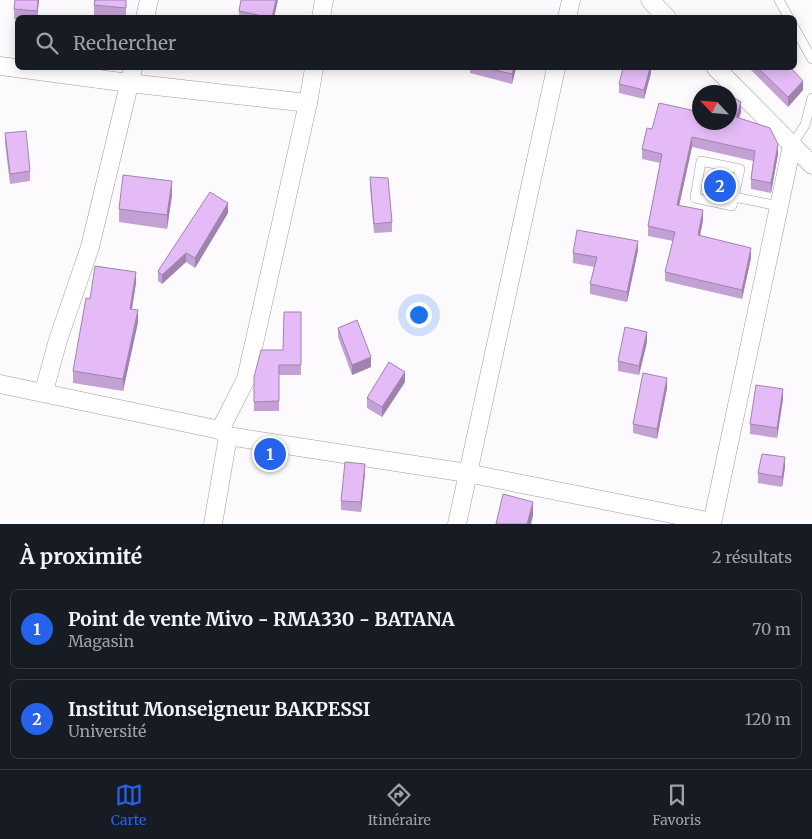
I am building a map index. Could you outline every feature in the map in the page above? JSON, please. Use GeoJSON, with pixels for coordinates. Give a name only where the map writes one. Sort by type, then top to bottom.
{"type":"FeatureCollection","features":[{"type":"Feature","properties":{"kind":"street"},"geometry":{"type":"LineString","coordinates":[[146,15],[150,0]]}},
{"type":"Feature","properties":{"kind":"street"},"geometry":{"type":"LineString","coordinates":[[322,15],[324,0]]}},
{"type":"Feature","properties":{"kind":"street"},"geometry":{"type":"LineString","coordinates":[[568,15],[571,0]]}},
{"type":"Feature","properties":{"kind":"street"},"geometry":{"type":"LineString","coordinates":[[650,0],[664,15]]}},
{"type":"Feature","properties":{"kind":"street"},"geometry":{"type":"LineString","coordinates":[[0,66],[15,67]]}},
{"type":"Feature","properties":{"kind":"street"},"geometry":{"type":"LineString","coordinates":[[58,70],[131,75],[308,103]]}},
{"type":"Feature","properties":{"kind":"street"},"geometry":{"type":"LineString","coordinates":[[213,524],[224,433],[246,379],[308,103],[314,70]]}},
{"type":"Feature","properties":{"kind":"street"},"geometry":{"type":"LineString","coordinates":[[457,524],[556,70]]}},
{"type":"Feature","properties":{"kind":"street"},"geometry":{"type":"LineString","coordinates":[[718,70],[812,165]]}},
{"type":"Feature","properties":{"kind":"street"},"geometry":{"type":"LineString","coordinates":[[44,392],[58,340],[90,247],[131,75]]}},
{"type":"Feature","properties":{"kind":"street"},"geometry":{"type":"LineString","coordinates":[[0,384],[44,392],[224,433],[467,473],[712,523],[792,145]]}},
{"type":"Feature","properties":{"kind":"lane"},"geometry":{"type":"LineString","coordinates":[[779,0],[787,15]]}},
{"type":"Feature","properties":{"kind":"lane"},"geometry":{"type":"LineString","coordinates":[[797,32],[812,59]]}},
{"type":"Feature","properties":{"kind":"lane"},"geometry":{"type":"LineString","coordinates":[[792,145],[805,125],[812,98]]}},
{"type":"Feature","properties":{"kind":"lane"},"geometry":{"type":"LineString","coordinates":[[701,161],[740,169],[734,197],[732,206],[695,198],[701,161]]}},
{"type":"Feature","properties":{"kind":"lane"},"geometry":{"type":"LineString","coordinates":[[734,197],[779,206]]}},
{"type":"Feature","properties":{"kind":"building"},"geometry":{"type":"Polygon","coordinates":[[[15,0],[38,0],[37,11],[14,9],[15,0]]]}},
{"type":"Feature","properties":{"kind":"building"},"geometry":{"type":"Polygon","coordinates":[[[95,0],[126,0],[126,8],[94,5],[95,0]]]}},
{"type":"Feature","properties":{"kind":"building"},"geometry":{"type":"Polygon","coordinates":[[[241,0],[276,0],[273,15],[258,15],[239,11],[241,0]]]}},
{"type":"Feature","properties":{"kind":"building"},"geometry":{"type":"Polygon","coordinates":[[[495,70],[513,70],[512,74],[495,70]]]}},
{"type":"Feature","properties":{"kind":"building"},"geometry":{"type":"Polygon","coordinates":[[[622,70],[649,70],[644,90],[619,84],[622,70]]]}},
{"type":"Feature","properties":{"kind":"building"},"geometry":{"type":"Polygon","coordinates":[[[760,70],[793,70],[803,81],[788,97],[760,70]]]}},
{"type":"Feature","properties":{"kind":"building"},"geometry":{"type":"Polygon","coordinates":[[[737,99],[741,102],[737,114],[737,99]]]}},
{"type":"Feature","properties":{"kind":"building"},"geometry":{"type":"Polygon","coordinates":[[[659,103],[692,110],[692,130],[737,130],[737,117],[770,128],[778,144],[771,183],[751,179],[755,151],[692,137],[677,205],[703,210],[698,235],[751,248],[742,290],[665,272],[675,232],[648,226],[662,154],[642,149],[647,128],[652,129],[659,103]]]}},
{"type":"Feature","properties":{"kind":"building"},"geometry":{"type":"Polygon","coordinates":[[[26,131],[30,171],[10,174],[5,133],[26,131]]]}},
{"type":"Feature","properties":{"kind":"building"},"geometry":{"type":"Polygon","coordinates":[[[123,175],[172,181],[167,215],[119,209],[123,175]]]}},
{"type":"Feature","properties":{"kind":"building"},"geometry":{"type":"Polygon","coordinates":[[[370,177],[388,178],[392,222],[374,224],[370,177]]]}},
{"type":"Feature","properties":{"kind":"building"},"geometry":{"type":"Polygon","coordinates":[[[210,192],[228,203],[195,258],[186,253],[162,275],[158,271],[210,192]]]}},
{"type":"Feature","properties":{"kind":"building"},"geometry":{"type":"Polygon","coordinates":[[[577,230],[638,241],[627,292],[590,284],[597,257],[573,253],[577,230]]]}},
{"type":"Feature","properties":{"kind":"building"},"geometry":{"type":"Polygon","coordinates":[[[95,266],[136,272],[130,309],[138,310],[123,379],[73,371],[86,298],[90,299],[95,266]]]}},
{"type":"Feature","properties":{"kind":"building"},"geometry":{"type":"Polygon","coordinates":[[[284,312],[301,312],[301,365],[279,365],[279,401],[254,402],[254,377],[261,350],[283,350],[284,312]]]}},
{"type":"Feature","properties":{"kind":"building"},"geometry":{"type":"Polygon","coordinates":[[[357,320],[371,357],[352,365],[338,328],[357,320]]]}},
{"type":"Feature","properties":{"kind":"building"},"geometry":{"type":"Polygon","coordinates":[[[625,327],[647,332],[639,366],[618,361],[625,327]]]}},
{"type":"Feature","properties":{"kind":"building"},"geometry":{"type":"Polygon","coordinates":[[[389,362],[405,372],[382,407],[367,398],[389,362]]]}},
{"type":"Feature","properties":{"kind":"building"},"geometry":{"type":"Polygon","coordinates":[[[643,373],[667,378],[657,429],[633,424],[643,373]]]}},
{"type":"Feature","properties":{"kind":"building"},"geometry":{"type":"Polygon","coordinates":[[[756,385],[783,389],[777,428],[750,424],[756,385]]]}},
{"type":"Feature","properties":{"kind":"building"},"geometry":{"type":"Polygon","coordinates":[[[762,454],[785,457],[782,477],[758,473],[762,454]]]}},
{"type":"Feature","properties":{"kind":"building"},"geometry":{"type":"Polygon","coordinates":[[[345,462],[365,464],[361,502],[341,501],[345,462]]]}},
{"type":"Feature","properties":{"kind":"building"},"geometry":{"type":"Polygon","coordinates":[[[503,494],[533,502],[527,524],[496,524],[503,494]]]}},
{"type":"Feature","properties":{"kind":"place","name":"Institut Monseigneur BAKPESSI"},"geometry":{"type":"Point","coordinates":[720,186]}},
{"type":"Feature","properties":{"kind":"place","name":"Point de vente Mivo - RMA330 - BATANA"},"geometry":{"type":"Point","coordinates":[270,454]}}]}
